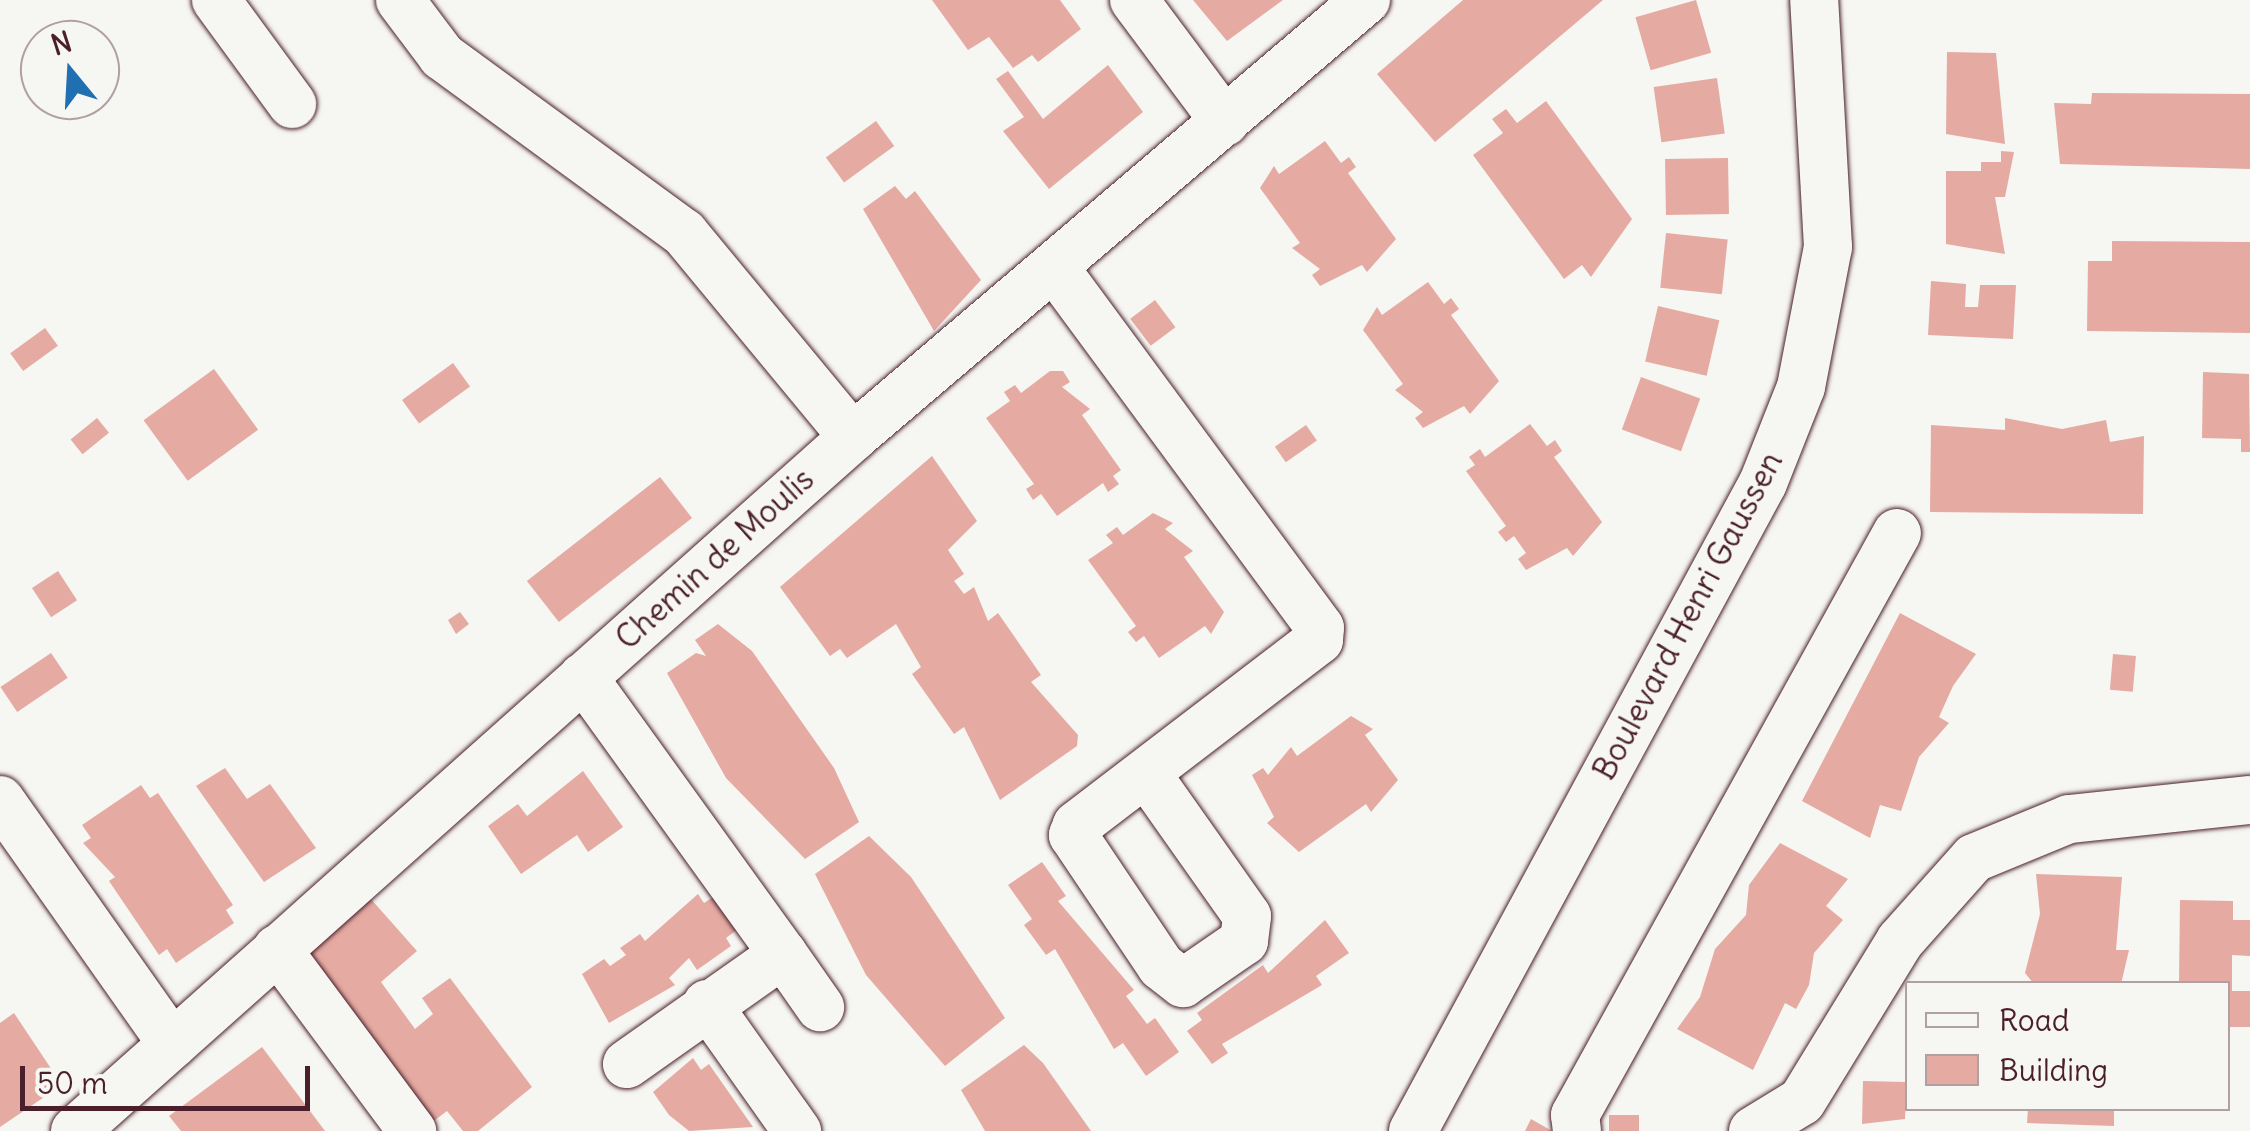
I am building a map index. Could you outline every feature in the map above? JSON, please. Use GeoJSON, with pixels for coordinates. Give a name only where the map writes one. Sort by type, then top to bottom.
{"type":"FeatureCollection","features":[{"type":"Feature","properties":{"kind":"street"},"geometry":{"type":"LineString","coordinates":[[216,0],[292,104]]}},
{"type":"Feature","properties":{"kind":"street"},"geometry":{"type":"LineString","coordinates":[[400,0],[442,56],[684,233],[853,437]]}},
{"type":"Feature","properties":{"kind":"street"},"geometry":{"type":"LineString","coordinates":[[1134,0],[1225,122]]}},
{"type":"Feature","properties":{"kind":"street","name":"Chemin de Moulis"},"geometry":{"type":"LineString","coordinates":[[75,1131],[853,437],[1366,0]]}},
{"type":"Feature","properties":{"kind":"street","name":"Boulevard Henri Gaussen"},"geometry":{"type":"LineString","coordinates":[[1413,1131],[1764,483],[1801,386],[1828,247],[1814,0]]}},
{"type":"Feature","properties":{"kind":"street"},"geometry":{"type":"LineString","coordinates":[[1054,267],[1320,628],[1319,640],[1147,774]]}},
{"type":"Feature","properties":{"kind":"street"},"geometry":{"type":"LineString","coordinates":[[1577,1131],[1575,1115],[1897,532]]}},
{"type":"Feature","properties":{"kind":"street"},"geometry":{"type":"LineString","coordinates":[[583,677],[820,1007]]}},
{"type":"Feature","properties":{"kind":"street"},"geometry":{"type":"LineString","coordinates":[[0,800],[172,1044]]}},
{"type":"Feature","properties":{"kind":"street"},"geometry":{"type":"LineString","coordinates":[[1782,1124],[1832,1060],[1933,894],[1974,858],[2069,819],[2250,800]]}},
{"type":"Feature","properties":{"kind":"street"},"geometry":{"type":"LineString","coordinates":[[277,949],[412,1131]]}},
{"type":"Feature","properties":{"kind":"street"},"geometry":{"type":"LineString","coordinates":[[627,1064],[707,1004],[784,954]]}},
{"type":"Feature","properties":{"kind":"street"},"geometry":{"type":"LineString","coordinates":[[707,1004],[797,1131]]}},
{"type":"Feature","properties":{"kind":"building"},"geometry":{"type":"Polygon","coordinates":[[[932,0],[1060,0],[1081,29],[1038,62],[1032,55],[1013,68],[989,37],[968,50],[932,0]]]}},
{"type":"Feature","properties":{"kind":"building"},"geometry":{"type":"Polygon","coordinates":[[[1193,0],[1283,0],[1227,41],[1193,0]]]}},
{"type":"Feature","properties":{"kind":"building"},"geometry":{"type":"Polygon","coordinates":[[[1463,0],[1603,0],[1435,142],[1377,74],[1463,0]]]}},
{"type":"Feature","properties":{"kind":"building"},"geometry":{"type":"Polygon","coordinates":[[[1696,0],[1711,53],[1651,70],[1635,17],[1696,0]]]}},
{"type":"Feature","properties":{"kind":"building"},"geometry":{"type":"Polygon","coordinates":[[[1947,52],[1996,53],[2005,144],[1946,134],[1947,52]]]}},
{"type":"Feature","properties":{"kind":"building"},"geometry":{"type":"Polygon","coordinates":[[[1108,65],[1143,112],[1049,189],[1003,131],[1024,117],[996,79],[1008,71],[1043,119],[1108,65]]]}},
{"type":"Feature","properties":{"kind":"building"},"geometry":{"type":"Polygon","coordinates":[[[1717,78],[1725,133],[1661,142],[1654,87],[1717,78]]]}},
{"type":"Feature","properties":{"kind":"building"},"geometry":{"type":"Polygon","coordinates":[[[2092,93],[2250,94],[2250,169],[2060,164],[2054,103],[2091,104],[2092,93]]]}},
{"type":"Feature","properties":{"kind":"building"},"geometry":{"type":"Polygon","coordinates":[[[1546,101],[1632,219],[1591,277],[1582,265],[1564,279],[1473,155],[1503,133],[1492,119],[1506,109],[1517,123],[1546,101]]]}},
{"type":"Feature","properties":{"kind":"building"},"geometry":{"type":"Polygon","coordinates":[[[876,121],[894,146],[844,183],[826,157],[876,121]]]}},
{"type":"Feature","properties":{"kind":"building"},"geometry":{"type":"Polygon","coordinates":[[[1325,141],[1341,163],[1349,157],[1356,167],[1348,173],[1396,239],[1367,272],[1362,265],[1320,286],[1312,275],[1320,269],[1292,248],[1300,243],[1260,188],[1274,166],[1279,174],[1325,141]]]}},
{"type":"Feature","properties":{"kind":"building"},"geometry":{"type":"Polygon","coordinates":[[[2001,151],[2014,152],[2005,197],[1995,197],[2005,254],[1946,244],[1946,171],[1981,171],[1981,162],[2001,162],[2001,151]]]}},
{"type":"Feature","properties":{"kind":"building"},"geometry":{"type":"Polygon","coordinates":[[[1728,158],[1729,214],[1666,215],[1665,159],[1728,158]]]}},
{"type":"Feature","properties":{"kind":"building"},"geometry":{"type":"Polygon","coordinates":[[[895,186],[906,199],[915,191],[981,280],[934,331],[863,209],[895,186]]]}},
{"type":"Feature","properties":{"kind":"building"},"geometry":{"type":"Polygon","coordinates":[[[1666,233],[1728,239],[1722,294],[1660,288],[1666,233]]]}},
{"type":"Feature","properties":{"kind":"building"},"geometry":{"type":"Polygon","coordinates":[[[2112,241],[2250,242],[2250,333],[2087,331],[2088,261],[2112,261],[2112,241]]]}},
{"type":"Feature","properties":{"kind":"building"},"geometry":{"type":"Polygon","coordinates":[[[1931,281],[1966,284],[1965,307],[1978,307],[1980,285],[2016,285],[2013,339],[1928,335],[1931,281]]]}},
{"type":"Feature","properties":{"kind":"building"},"geometry":{"type":"Polygon","coordinates":[[[1428,282],[1444,304],[1451,298],[1459,309],[1451,315],[1499,381],[1470,414],[1464,406],[1423,428],[1415,418],[1423,412],[1395,390],[1403,384],[1363,330],[1377,307],[1382,315],[1428,282]]]}},
{"type":"Feature","properties":{"kind":"building"},"geometry":{"type":"Polygon","coordinates":[[[1155,300],[1175,327],[1151,346],[1130,319],[1155,300]]]}},
{"type":"Feature","properties":{"kind":"building"},"geometry":{"type":"Polygon","coordinates":[[[1658,306],[1719,320],[1707,376],[1645,362],[1658,306]]]}},
{"type":"Feature","properties":{"kind":"building"},"geometry":{"type":"Polygon","coordinates":[[[45,328],[58,346],[23,371],[10,353],[45,328]]]}},
{"type":"Feature","properties":{"kind":"building"},"geometry":{"type":"Polygon","coordinates":[[[453,363],[470,386],[419,423],[402,400],[453,363]]]}},
{"type":"Feature","properties":{"kind":"building"},"geometry":{"type":"Polygon","coordinates":[[[214,369],[258,430],[188,481],[144,420],[214,369]]]}},
{"type":"Feature","properties":{"kind":"building"},"geometry":{"type":"Polygon","coordinates":[[[1050,371],[1063,371],[1070,382],[1062,387],[1090,409],[1082,415],[1121,470],[1113,476],[1119,484],[1108,492],[1103,483],[1057,516],[1041,494],[1033,500],[1026,489],[1034,484],[986,418],[1010,401],[1004,392],[1015,385],[1021,393],[1050,371]]]}},
{"type":"Feature","properties":{"kind":"building"},"geometry":{"type":"Polygon","coordinates":[[[2203,372],[2249,374],[2250,452],[2241,452],[2241,439],[2202,438],[2203,372]]]}},
{"type":"Feature","properties":{"kind":"building"},"geometry":{"type":"Polygon","coordinates":[[[1641,377],[1700,399],[1681,451],[1622,430],[1641,377]]]}},
{"type":"Feature","properties":{"kind":"building"},"geometry":{"type":"Polygon","coordinates":[[[97,418],[109,433],[83,454],[71,439],[97,418]]]}},
{"type":"Feature","properties":{"kind":"building"},"geometry":{"type":"Polygon","coordinates":[[[2005,418],[2062,429],[2106,420],[2110,442],[2144,436],[2143,514],[1930,512],[1931,425],[2005,430],[2005,418]]]}},
{"type":"Feature","properties":{"kind":"building"},"geometry":{"type":"Polygon","coordinates":[[[1530,424],[1547,446],[1555,440],[1562,451],[1554,457],[1602,522],[1573,556],[1567,548],[1526,570],[1518,559],[1526,553],[1514,536],[1506,542],[1498,532],[1506,526],[1466,471],[1475,465],[1469,457],[1480,449],[1485,457],[1530,424]]]}},
{"type":"Feature","properties":{"kind":"building"},"geometry":{"type":"Polygon","coordinates":[[[1306,425],[1317,441],[1286,462],[1275,447],[1306,425]]]}},
{"type":"Feature","properties":{"kind":"building"},"geometry":{"type":"Polygon","coordinates":[[[932,456],[977,521],[948,550],[964,574],[954,581],[964,594],[974,587],[988,621],[998,613],[1041,675],[1031,682],[1078,735],[1077,746],[1000,800],[964,727],[954,734],[912,674],[921,667],[896,624],[847,658],[840,649],[830,656],[780,587],[932,456]]]}},
{"type":"Feature","properties":{"kind":"building"},"geometry":{"type":"Polygon","coordinates":[[[660,477],[692,518],[559,622],[527,581],[660,477]]]}},
{"type":"Feature","properties":{"kind":"building"},"geometry":{"type":"Polygon","coordinates":[[[1153,513],[1173,523],[1165,529],[1193,551],[1184,557],[1224,612],[1211,634],[1205,626],[1159,658],[1144,636],[1136,642],[1128,632],[1136,626],[1088,560],[1113,543],[1106,535],[1117,527],[1123,535],[1153,513]]]}},
{"type":"Feature","properties":{"kind":"building"},"geometry":{"type":"Polygon","coordinates":[[[58,571],[77,600],[51,617],[32,588],[58,571]]]}},
{"type":"Feature","properties":{"kind":"building"},"geometry":{"type":"Polygon","coordinates":[[[460,612],[469,624],[456,634],[448,620],[460,612]]]}},
{"type":"Feature","properties":{"kind":"building"},"geometry":{"type":"Polygon","coordinates":[[[1900,613],[1976,654],[1953,686],[1939,717],[1949,723],[1919,757],[1901,811],[1880,805],[1870,838],[1802,801],[1900,613]]]}},
{"type":"Feature","properties":{"kind":"building"},"geometry":{"type":"Polygon","coordinates":[[[718,624],[752,651],[834,768],[859,822],[805,859],[726,778],[667,673],[696,653],[706,656],[695,640],[718,624]]]}},
{"type":"Feature","properties":{"kind":"building"},"geometry":{"type":"Polygon","coordinates":[[[51,653],[68,678],[17,712],[0,687],[51,653]]]}},
{"type":"Feature","properties":{"kind":"building"},"geometry":{"type":"Polygon","coordinates":[[[2113,654],[2136,656],[2133,692],[2110,690],[2113,654]]]}},
{"type":"Feature","properties":{"kind":"building"},"geometry":{"type":"Polygon","coordinates":[[[1351,716],[1373,729],[1365,735],[1398,780],[1371,812],[1366,804],[1299,852],[1267,823],[1274,817],[1252,775],[1263,768],[1268,775],[1291,747],[1297,756],[1351,716]]]}},
{"type":"Feature","properties":{"kind":"building"},"geometry":{"type":"Polygon","coordinates":[[[225,768],[247,799],[270,784],[316,848],[264,882],[196,786],[225,768]]]}},
{"type":"Feature","properties":{"kind":"building"},"geometry":{"type":"Polygon","coordinates":[[[583,771],[623,827],[588,852],[577,835],[521,874],[488,826],[518,804],[527,816],[583,771]]]}},
{"type":"Feature","properties":{"kind":"building"},"geometry":{"type":"Polygon","coordinates":[[[141,785],[150,798],[158,793],[233,905],[226,910],[234,923],[176,963],[167,949],[159,955],[109,881],[115,877],[83,843],[91,838],[82,825],[141,785]]]}},
{"type":"Feature","properties":{"kind":"building"},"geometry":{"type":"Polygon","coordinates":[[[869,836],[911,877],[1005,1018],[945,1066],[866,975],[815,874],[869,836]]]}},
{"type":"Feature","properties":{"kind":"building"},"geometry":{"type":"Polygon","coordinates":[[[1780,843],[1848,879],[1826,906],[1843,920],[1814,953],[1809,985],[1796,1009],[1785,1003],[1753,1070],[1677,1029],[1700,997],[1715,949],[1746,915],[1749,885],[1780,843]]]}},
{"type":"Feature","properties":{"kind":"building"},"geometry":{"type":"Polygon","coordinates":[[[1042,862],[1066,896],[1058,901],[1134,990],[1126,996],[1147,1024],[1155,1018],[1179,1052],[1146,1076],[1123,1043],[1114,1049],[1055,949],[1046,955],[1024,925],[1032,919],[1008,885],[1042,862]]]}},
{"type":"Feature","properties":{"kind":"building"},"geometry":{"type":"Polygon","coordinates":[[[2036,874],[2122,877],[2116,950],[2129,950],[2122,981],[2032,981],[2025,973],[2040,914],[2036,874]]]}},
{"type":"Feature","properties":{"kind":"building"},"geometry":{"type":"Polygon","coordinates":[[[698,894],[704,903],[715,896],[738,929],[726,938],[731,946],[697,970],[689,958],[669,978],[675,985],[609,1023],[582,974],[604,959],[610,966],[626,955],[620,948],[640,934],[645,941],[698,894]]]}},
{"type":"Feature","properties":{"kind":"building"},"geometry":{"type":"Polygon","coordinates":[[[370,898],[417,951],[381,982],[415,1029],[433,1014],[422,998],[450,978],[532,1087],[478,1131],[463,1131],[447,1111],[431,1123],[307,953],[370,898]]]}},
{"type":"Feature","properties":{"kind":"building"},"geometry":{"type":"Polygon","coordinates":[[[2180,900],[2233,901],[2233,920],[2250,920],[2250,956],[2232,955],[2232,991],[2250,991],[2250,1027],[2230,1027],[2230,981],[2179,981],[2180,900]]]}},
{"type":"Feature","properties":{"kind":"building"},"geometry":{"type":"Polygon","coordinates":[[[1325,920],[1349,953],[1316,976],[1322,985],[1222,1044],[1228,1053],[1212,1064],[1187,1031],[1202,1020],[1197,1013],[1263,965],[1268,973],[1325,920]]]}},
{"type":"Feature","properties":{"kind":"building"},"geometry":{"type":"Polygon","coordinates":[[[14,1013],[62,1085],[0,1127],[0,1023],[14,1013]]]}},
{"type":"Feature","properties":{"kind":"building"},"geometry":{"type":"Polygon","coordinates":[[[1024,1045],[1043,1063],[1091,1131],[985,1131],[961,1090],[1024,1045]]]}},
{"type":"Feature","properties":{"kind":"building"},"geometry":{"type":"Polygon","coordinates":[[[262,1047],[325,1131],[181,1131],[169,1116],[262,1047]]]}},
{"type":"Feature","properties":{"kind":"building"},"geometry":{"type":"Polygon","coordinates":[[[693,1058],[701,1070],[709,1064],[753,1127],[689,1131],[669,1115],[653,1092],[693,1058]]]}},
{"type":"Feature","properties":{"kind":"building"},"geometry":{"type":"Polygon","coordinates":[[[1863,1081],[1905,1082],[1905,1119],[1862,1124],[1863,1081]]]}},
{"type":"Feature","properties":{"kind":"building"},"geometry":{"type":"Polygon","coordinates":[[[2028,1111],[2114,1111],[2114,1126],[2027,1123],[2028,1111]]]}},
{"type":"Feature","properties":{"kind":"building"},"geometry":{"type":"Polygon","coordinates":[[[1609,1115],[1639,1115],[1639,1131],[1609,1131],[1609,1115]]]}},
{"type":"Feature","properties":{"kind":"building"},"geometry":{"type":"Polygon","coordinates":[[[1531,1119],[1552,1131],[1525,1131],[1531,1119]]]}}]}
